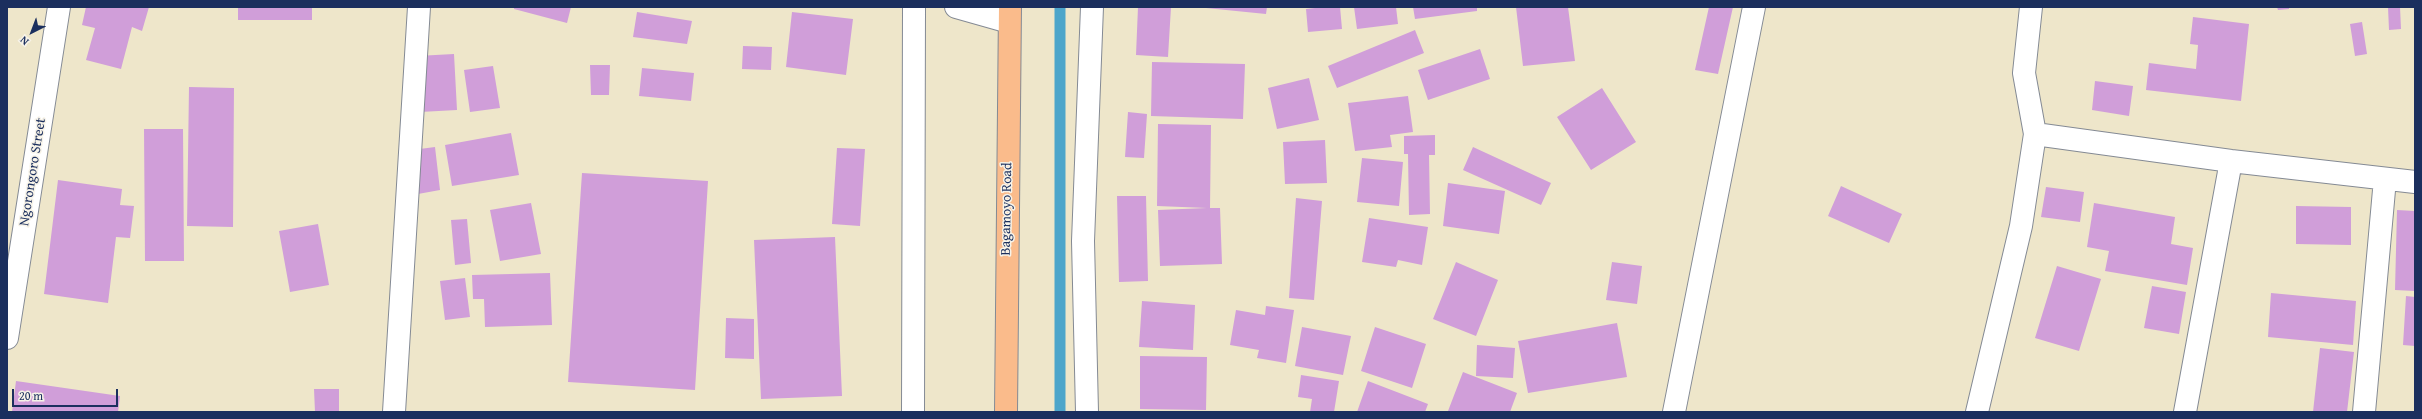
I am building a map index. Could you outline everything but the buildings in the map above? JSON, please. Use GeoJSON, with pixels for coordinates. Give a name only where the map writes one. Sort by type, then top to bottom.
{"type":"FeatureCollection","features":[{"type":"Feature","properties":{"kind":"highway","name":"Bagamoyo Road"},"geometry":{"type":"LineString","coordinates":[[1006,412],[1010,14]]}},
{"type":"Feature","properties":{"kind":"street","name":"Ngorongoro Street"},"geometry":{"type":"LineString","coordinates":[[7,338],[59,7]]}},
{"type":"Feature","properties":{"kind":"street"},"geometry":{"type":"LineString","coordinates":[[394,412],[419,7]]}},
{"type":"Feature","properties":{"kind":"street"},"geometry":{"type":"LineString","coordinates":[[913,412],[914,7]]}},
{"type":"Feature","properties":{"kind":"street"},"geometry":{"type":"LineString","coordinates":[[956,7],[1010,14]]}},
{"type":"Feature","properties":{"kind":"street"},"geometry":{"type":"LineString","coordinates":[[1087,412],[1083,241],[1092,7]]}},
{"type":"Feature","properties":{"kind":"street"},"geometry":{"type":"LineString","coordinates":[[1674,412],[1754,7]]}},
{"type":"Feature","properties":{"kind":"street"},"geometry":{"type":"LineString","coordinates":[[1977,412],[2021,226],[2035,134],[2024,73],[2031,7]]}},
{"type":"Feature","properties":{"kind":"street"},"geometry":{"type":"LineString","coordinates":[[2035,134],[2231,161],[2415,182]]}},
{"type":"Feature","properties":{"kind":"street"},"geometry":{"type":"LineString","coordinates":[[2185,412],[2231,161]]}},
{"type":"Feature","properties":{"kind":"street"},"geometry":{"type":"LineString","coordinates":[[2364,412],[2385,179]]}},
{"type":"Feature","properties":{"kind":"waterway"},"geometry":{"type":"LineString","coordinates":[[1060,7],[1060,412]]}}]}
